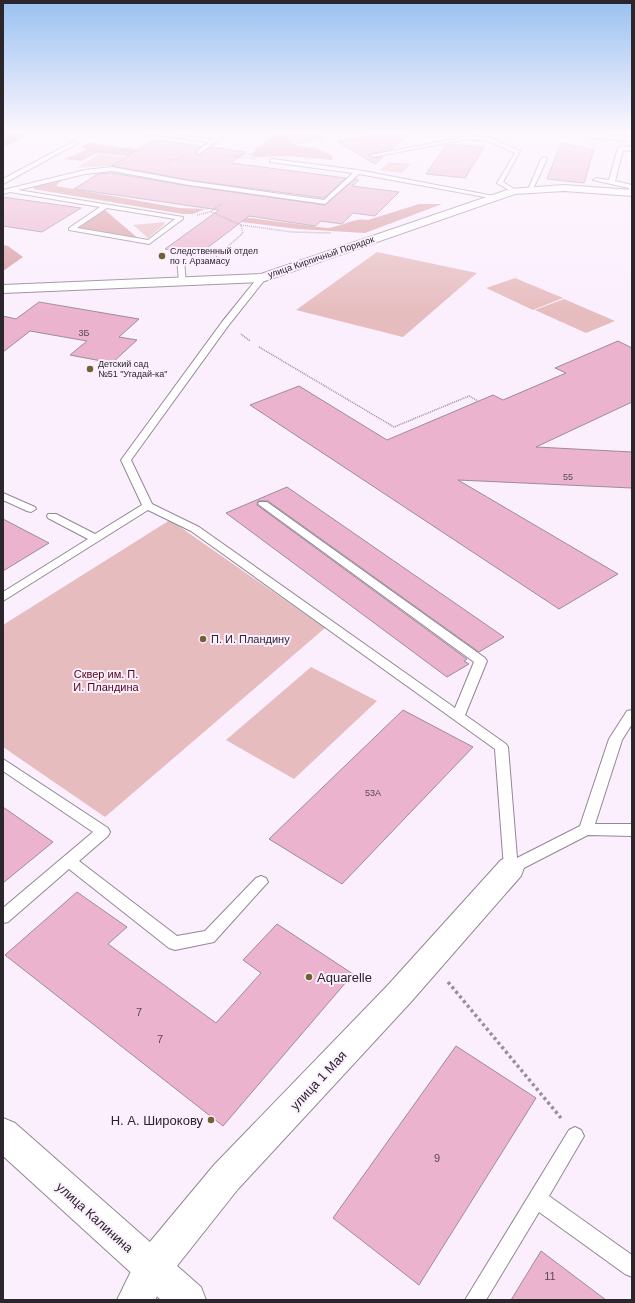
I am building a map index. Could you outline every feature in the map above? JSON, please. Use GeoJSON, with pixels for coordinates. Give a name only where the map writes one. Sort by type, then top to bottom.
{"type":"FeatureCollection","features":[{"type":"Feature","properties":{"kind":"street","name":"улица Кирпичный Порядок"},"geometry":{"type":"LineString","coordinates":[[3,289],[262,278],[506,194]]}},
{"type":"Feature","properties":{"kind":"street","name":"улица 1 Мая"},"geometry":{"type":"LineString","coordinates":[[135,1300],[152,1268],[226,1177],[430,959],[511,868]]}},
{"type":"Feature","properties":{"kind":"street","name":"улица Калинина"},"geometry":{"type":"LineString","coordinates":[[3,1134],[188,1300]]}},
{"type":"Feature","properties":{"kind":"lane"},"geometry":{"type":"LineString","coordinates":[[28,194],[181,218]]}},
{"type":"Feature","properties":{"kind":"lane"},"geometry":{"type":"LineString","coordinates":[[263,194],[325,202],[334,194]]}},
{"type":"Feature","properties":{"kind":"lane"},"geometry":{"type":"LineString","coordinates":[[478,194],[496,197]]}},
{"type":"Feature","properties":{"kind":"lane"},"geometry":{"type":"LineString","coordinates":[[106,206],[71,229],[149,242],[181,218]]}},
{"type":"Feature","properties":{"kind":"lane"},"geometry":{"type":"LineString","coordinates":[[181,264],[183,281]]}},
{"type":"Feature","properties":{"kind":"lane"},"geometry":{"type":"LineString","coordinates":[[262,278],[225,324],[126,460],[148,506],[195,529],[501,747],[511,868],[586,829],[632,830]]}},
{"type":"Feature","properties":{"kind":"lane"},"geometry":{"type":"LineString","coordinates":[[3,496],[31,509]]}},
{"type":"Feature","properties":{"kind":"lane"},"geometry":{"type":"LineString","coordinates":[[263,504],[481,661],[458,716]]}},
{"type":"Feature","properties":{"kind":"lane"},"geometry":{"type":"LineString","coordinates":[[3,597],[148,506]]}},
{"type":"Feature","properties":{"kind":"lane"},"geometry":{"type":"LineString","coordinates":[[52,516],[96,539]]}},
{"type":"Feature","properties":{"kind":"lane"},"geometry":{"type":"LineString","coordinates":[[586,829],[616,739],[632,714]]}},
{"type":"Feature","properties":{"kind":"lane"},"geometry":{"type":"LineString","coordinates":[[3,764],[103,832],[3,917]]}},
{"type":"Feature","properties":{"kind":"lane"},"geometry":{"type":"LineString","coordinates":[[69,861],[175,943],[208,937],[261,882]]}},
{"type":"Feature","properties":{"kind":"lane"},"geometry":{"type":"LineString","coordinates":[[475,1300],[575,1136]]}},
{"type":"Feature","properties":{"kind":"lane"},"geometry":{"type":"LineString","coordinates":[[537,1199],[632,1267]]}},
{"type":"Feature","properties":{"kind":"path"},"geometry":{"type":"LineString","coordinates":[[181,218],[210,212],[228,198],[224,194]]}},
{"type":"Feature","properties":{"kind":"path"},"geometry":{"type":"LineString","coordinates":[[210,212],[241,225],[292,232],[336,234]]}},
{"type":"Feature","properties":{"kind":"path"},"geometry":{"type":"LineString","coordinates":[[181,264],[215,258],[243,233],[241,225]]}},
{"type":"Feature","properties":{"kind":"path"},"geometry":{"type":"LineString","coordinates":[[259,347],[394,427],[469,396],[478,401]]}},
{"type":"Feature","properties":{"kind":"path"},"geometry":{"type":"LineString","coordinates":[[430,959],[575,1136]]}},
{"type":"Feature","properties":{"kind":"green space"},"geometry":{"type":"Polygon","coordinates":[[[164,222],[165,224],[148,238],[133,225],[164,222]]]}},
{"type":"Feature","properties":{"kind":"green space"},"geometry":{"type":"Polygon","coordinates":[[[377,252],[477,273],[403,337],[296,310],[377,252]]]}},
{"type":"Feature","properties":{"kind":"green space"},"geometry":{"type":"Polygon","coordinates":[[[515,278],[563,298],[533,310],[486,288],[515,278]]]}},
{"type":"Feature","properties":{"kind":"green space"},"geometry":{"type":"Polygon","coordinates":[[[564,299],[615,321],[586,333],[535,310],[564,299]]]}},
{"type":"Feature","properties":{"kind":"green space","name":"Сквер им. П. И. Пландина"},"geometry":{"type":"Polygon","coordinates":[[[170,520],[325,628],[105,817],[3,747],[3,625],[170,520]]]}},
{"type":"Feature","properties":{"kind":"green space"},"geometry":{"type":"Polygon","coordinates":[[[311,667],[377,701],[294,779],[226,740],[311,667]]]}},
{"type":"Feature","properties":{"kind":"shaded area"},"geometry":{"type":"Polygon","coordinates":[[[62,194],[100,194],[179,208],[205,209],[193,214],[183,214],[62,194]]]}},
{"type":"Feature","properties":{"kind":"shaded area"},"geometry":{"type":"Polygon","coordinates":[[[419,204],[442,204],[365,233],[298,229],[242,222],[234,216],[327,228],[363,219],[368,220],[419,204]]]}},
{"type":"Feature","properties":{"kind":"shaded area"},"geometry":{"type":"Polygon","coordinates":[[[105,210],[140,240],[76,229],[105,210]]]}},
{"type":"Feature","properties":{"kind":"shaded area"},"geometry":{"type":"Polygon","coordinates":[[[3,245],[8,246],[23,257],[3,271],[3,245]]]}},
{"type":"Feature","properties":{"kind":"building"},"geometry":{"type":"Polygon","coordinates":[[[107,194],[245,194],[325,205],[338,194],[397,194],[375,216],[353,213],[342,224],[321,221],[315,226],[249,216],[198,255],[165,249],[219,210],[107,194]]]}},
{"type":"Feature","properties":{"kind":"building"},"geometry":{"type":"Polygon","coordinates":[[[293,194],[329,194],[324,198],[293,194]]]}},
{"type":"Feature","properties":{"kind":"building"},"geometry":{"type":"Polygon","coordinates":[[[3,197],[81,208],[42,232],[3,226],[3,197]]]}},
{"type":"Feature","properties":{"kind":"building"},"geometry":{"type":"Polygon","coordinates":[[[39,302],[139,319],[119,337],[137,340],[112,363],[70,355],[87,341],[30,331],[3,352],[3,316],[16,319],[39,302]]]}},
{"type":"Feature","properties":{"kind":"building"},"geometry":{"type":"Polygon","coordinates":[[[618,341],[632,348],[632,402],[536,447],[632,452],[632,488],[458,480],[618,574],[559,609],[250,405],[299,386],[387,440],[493,395],[503,400],[566,373],[555,368],[618,341]]]}},
{"type":"Feature","properties":{"kind":"building"},"geometry":{"type":"Polygon","coordinates":[[[287,487],[504,637],[479,652],[268,501],[258,501],[257,505],[467,659],[464,661],[469,664],[447,677],[226,513],[287,487]]]}},
{"type":"Feature","properties":{"kind":"building"},"geometry":{"type":"Polygon","coordinates":[[[3,519],[49,543],[3,571],[3,519]]]}},
{"type":"Feature","properties":{"kind":"building"},"geometry":{"type":"Polygon","coordinates":[[[403,710],[473,747],[342,884],[269,839],[403,710]]]}},
{"type":"Feature","properties":{"kind":"building"},"geometry":{"type":"Polygon","coordinates":[[[3,807],[53,842],[3,883],[3,807]]]}},
{"type":"Feature","properties":{"kind":"building"},"geometry":{"type":"Polygon","coordinates":[[[77,892],[127,927],[108,944],[216,1023],[261,973],[243,960],[277,924],[353,974],[223,1126],[5,955],[77,892]]]}},
{"type":"Feature","properties":{"kind":"building"},"geometry":{"type":"Polygon","coordinates":[[[456,1046],[536,1098],[419,1285],[333,1218],[456,1046]]]}},
{"type":"Feature","properties":{"kind":"building"},"geometry":{"type":"Polygon","coordinates":[[[541,1251],[606,1300],[511,1300],[541,1251]]]}},
{"type":"Feature","properties":{"kind":"place","name":"Следственный отдел по г. Арзамасу"},"geometry":{"type":"Point","coordinates":[162,256]}},
{"type":"Feature","properties":{"kind":"place","name":"Детский сад №51 \"Угадай-ка\""},"geometry":{"type":"Point","coordinates":[90,369]}},
{"type":"Feature","properties":{"kind":"place","name":"П. И. Пландину"},"geometry":{"type":"Point","coordinates":[203,639]}},
{"type":"Feature","properties":{"kind":"place","name":"Aquarelle"},"geometry":{"type":"Point","coordinates":[309,977]}},
{"type":"Feature","properties":{"kind":"place","name":"Н. А. Широкову"},"geometry":{"type":"Point","coordinates":[211,1120]}}]}
